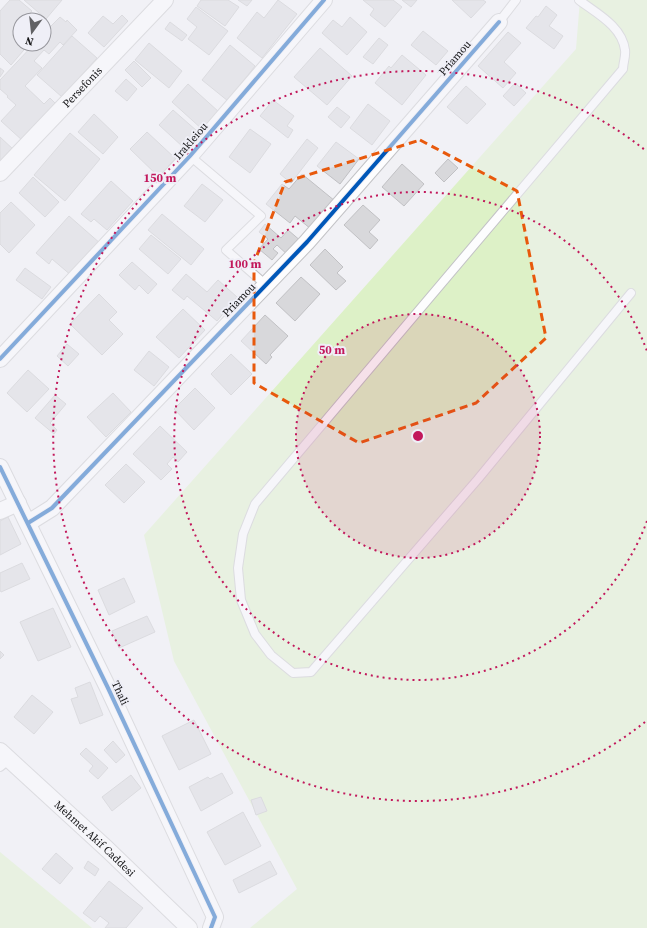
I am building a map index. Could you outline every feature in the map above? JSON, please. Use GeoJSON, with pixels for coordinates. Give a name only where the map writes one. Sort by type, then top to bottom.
{"type":"FeatureCollection","features":[{"type":"Feature","properties":{"kind":"street","name":"Persefonis"},"geometry":{"type":"LineString","coordinates":[[0,173],[165,0]]}},
{"type":"Feature","properties":{"kind":"street","name":"Irakleiou"},"geometry":{"type":"LineString","coordinates":[[0,359],[190,156],[324,0]]}},
{"type":"Feature","properties":{"kind":"street","name":"Priamou"},"geometry":{"type":"LineString","coordinates":[[28,523],[52,508],[307,242],[499,22]]}},
{"type":"Feature","properties":{"kind":"street","name":"Thali"},"geometry":{"type":"LineString","coordinates":[[0,467],[108,688],[215,917],[211,928]]}},
{"type":"Feature","properties":{"kind":"street"},"geometry":{"type":"LineString","coordinates":[[0,511],[18,503]]}},
{"type":"Feature","properties":{"kind":"street","name":"Mehmet Akif Caddesi"},"geometry":{"type":"LineString","coordinates":[[3,759],[107,849],[189,928]]}},
{"type":"Feature","properties":{"kind":"lane"},"geometry":{"type":"LineString","coordinates":[[499,22],[516,0]]}},
{"type":"Feature","properties":{"kind":"lane"},"geometry":{"type":"LineString","coordinates":[[579,0],[605,19],[620,34],[625,51],[623,69],[255,504],[243,534],[238,568],[240,593],[241,600],[255,634],[271,655],[293,673],[311,672],[478,479],[632,293]]}},
{"type":"Feature","properties":{"kind":"lane"},"geometry":{"type":"LineString","coordinates":[[190,156],[261,216],[226,250],[266,285]]}},
{"type":"Feature","properties":{"kind":"highlighted area"},"geometry":{"type":"Polygon","coordinates":[[[420,140],[517,191],[546,338],[476,403],[359,443],[254,383],[254,263],[285,182],[420,140]]]}},
{"type":"Feature","properties":{"kind":"green space"},"geometry":{"type":"Polygon","coordinates":[[[580,0],[647,0],[647,928],[250,928],[297,889],[174,661],[144,535],[576,49],[580,0]]]}},
{"type":"Feature","properties":{"kind":"green space"},"geometry":{"type":"Polygon","coordinates":[[[0,852],[92,928],[0,928],[0,852]]]}},
{"type":"Feature","properties":{"kind":"building"},"geometry":{"type":"Polygon","coordinates":[[[10,0],[19,0],[32,11],[12,12],[12,52],[22,52],[11,65],[0,54],[0,11],[10,0]]]}},
{"type":"Feature","properties":{"kind":"building"},"geometry":{"type":"Polygon","coordinates":[[[24,0],[62,0],[52,12],[38,12],[24,0]]]}},
{"type":"Feature","properties":{"kind":"building"},"geometry":{"type":"Polygon","coordinates":[[[201,0],[228,0],[239,7],[225,26],[197,6],[201,0]]]}},
{"type":"Feature","properties":{"kind":"building"},"geometry":{"type":"Polygon","coordinates":[[[238,0],[252,0],[247,6],[238,0]]]}},
{"type":"Feature","properties":{"kind":"building"},"geometry":{"type":"Polygon","coordinates":[[[278,0],[297,14],[262,58],[237,38],[257,12],[264,18],[278,0]]]}},
{"type":"Feature","properties":{"kind":"building"},"geometry":{"type":"Polygon","coordinates":[[[363,0],[393,0],[402,7],[385,27],[370,15],[374,9],[363,0]]]}},
{"type":"Feature","properties":{"kind":"building"},"geometry":{"type":"Polygon","coordinates":[[[402,0],[417,0],[411,7],[402,0]]]}},
{"type":"Feature","properties":{"kind":"building"},"geometry":{"type":"Polygon","coordinates":[[[452,0],[483,0],[486,2],[471,18],[452,0]]]}},
{"type":"Feature","properties":{"kind":"building"},"geometry":{"type":"Polygon","coordinates":[[[546,6],[557,15],[549,26],[563,36],[554,49],[526,28],[536,16],[538,17],[546,6]]]}},
{"type":"Feature","properties":{"kind":"building"},"geometry":{"type":"Polygon","coordinates":[[[196,7],[228,31],[209,55],[188,39],[197,27],[187,19],[196,7]]]}},
{"type":"Feature","properties":{"kind":"building"},"geometry":{"type":"Polygon","coordinates":[[[122,15],[128,21],[104,47],[88,33],[103,16],[113,24],[122,15]]]}},
{"type":"Feature","properties":{"kind":"building"},"geometry":{"type":"Polygon","coordinates":[[[60,17],[66,22],[67,20],[77,30],[63,45],[60,42],[52,51],[52,25],[60,17]]]}},
{"type":"Feature","properties":{"kind":"building"},"geometry":{"type":"Polygon","coordinates":[[[350,17],[367,32],[347,55],[322,33],[333,20],[342,27],[350,17]]]}},
{"type":"Feature","properties":{"kind":"building"},"geometry":{"type":"Polygon","coordinates":[[[170,22],[187,35],[182,41],[165,29],[170,22]]]}},
{"type":"Feature","properties":{"kind":"building"},"geometry":{"type":"Polygon","coordinates":[[[423,31],[448,51],[436,65],[411,45],[423,31]]]}},
{"type":"Feature","properties":{"kind":"building"},"geometry":{"type":"Polygon","coordinates":[[[508,32],[521,43],[504,62],[516,73],[503,88],[478,66],[508,32]]]}},
{"type":"Feature","properties":{"kind":"building"},"geometry":{"type":"Polygon","coordinates":[[[72,36],[97,58],[62,97],[37,75],[72,36]]]}},
{"type":"Feature","properties":{"kind":"building"},"geometry":{"type":"Polygon","coordinates":[[[379,38],[388,45],[373,64],[363,57],[379,38]]]}},
{"type":"Feature","properties":{"kind":"building"},"geometry":{"type":"Polygon","coordinates":[[[149,43],[182,71],[169,88],[135,60],[149,43]]]}},
{"type":"Feature","properties":{"kind":"building"},"geometry":{"type":"Polygon","coordinates":[[[230,45],[255,66],[228,101],[202,80],[230,45]]]}},
{"type":"Feature","properties":{"kind":"building"},"geometry":{"type":"Polygon","coordinates":[[[320,48],[352,76],[327,105],[294,77],[320,48]]]}},
{"type":"Feature","properties":{"kind":"building"},"geometry":{"type":"Polygon","coordinates":[[[26,52],[42,52],[34,61],[42,68],[25,86],[44,104],[50,98],[57,105],[23,141],[1,121],[16,105],[0,89],[0,80],[26,52]]]}},
{"type":"Feature","properties":{"kind":"building"},"geometry":{"type":"Polygon","coordinates":[[[402,55],[426,75],[402,105],[375,83],[389,66],[391,68],[402,55]]]}},
{"type":"Feature","properties":{"kind":"building"},"geometry":{"type":"Polygon","coordinates":[[[134,61],[151,78],[142,87],[125,70],[134,61]]]}},
{"type":"Feature","properties":{"kind":"building"},"geometry":{"type":"Polygon","coordinates":[[[0,68],[4,71],[0,77],[0,68]]]}},
{"type":"Feature","properties":{"kind":"building"},"geometry":{"type":"Polygon","coordinates":[[[126,79],[137,89],[127,101],[115,91],[126,79]]]}},
{"type":"Feature","properties":{"kind":"building"},"geometry":{"type":"Polygon","coordinates":[[[515,83],[526,93],[514,106],[503,96],[515,83]]]}},
{"type":"Feature","properties":{"kind":"building"},"geometry":{"type":"Polygon","coordinates":[[[188,84],[219,112],[203,130],[172,102],[188,84]]]}},
{"type":"Feature","properties":{"kind":"building"},"geometry":{"type":"Polygon","coordinates":[[[466,86],[486,104],[467,124],[447,107],[466,86]]]}},
{"type":"Feature","properties":{"kind":"building"},"geometry":{"type":"Polygon","coordinates":[[[273,100],[294,116],[287,126],[293,130],[288,138],[260,116],[273,100]]]}},
{"type":"Feature","properties":{"kind":"building"},"geometry":{"type":"Polygon","coordinates":[[[368,104],[390,121],[372,145],[350,128],[368,104]]]}},
{"type":"Feature","properties":{"kind":"building"},"geometry":{"type":"Polygon","coordinates":[[[337,107],[350,117],[341,128],[328,117],[337,107]]]}},
{"type":"Feature","properties":{"kind":"building"},"geometry":{"type":"Polygon","coordinates":[[[173,110],[197,131],[183,147],[159,125],[173,110]]]}},
{"type":"Feature","properties":{"kind":"building"},"geometry":{"type":"Polygon","coordinates":[[[94,114],[118,137],[103,154],[78,132],[94,114]]]}},
{"type":"Feature","properties":{"kind":"building"},"geometry":{"type":"Polygon","coordinates":[[[250,129],[271,144],[250,173],[229,157],[250,129]]]}},
{"type":"Feature","properties":{"kind":"building"},"geometry":{"type":"Polygon","coordinates":[[[147,132],[176,159],[168,166],[172,170],[162,180],[130,149],[147,132]]]}},
{"type":"Feature","properties":{"kind":"building"},"geometry":{"type":"Polygon","coordinates":[[[70,133],[100,159],[65,201],[34,175],[70,133]]]}},
{"type":"Feature","properties":{"kind":"building"},"geometry":{"type":"Polygon","coordinates":[[[0,137],[15,151],[0,167],[0,137]]]}},
{"type":"Feature","properties":{"kind":"building"},"geometry":{"type":"Polygon","coordinates":[[[307,139],[318,148],[291,183],[280,174],[307,139]]]}},
{"type":"Feature","properties":{"kind":"building"},"geometry":{"type":"Polygon","coordinates":[[[336,142],[359,159],[340,184],[317,166],[336,142]]]}},
{"type":"Feature","properties":{"kind":"building"},"geometry":{"type":"Polygon","coordinates":[[[448,159],[458,168],[444,182],[435,173],[448,159]]]}},
{"type":"Feature","properties":{"kind":"building"},"geometry":{"type":"Polygon","coordinates":[[[402,164],[424,184],[404,206],[382,187],[402,164]]]}},
{"type":"Feature","properties":{"kind":"building"},"geometry":{"type":"Polygon","coordinates":[[[302,174],[335,201],[311,229],[295,216],[290,223],[266,204],[282,184],[289,189],[302,174]]]}},
{"type":"Feature","properties":{"kind":"building"},"geometry":{"type":"Polygon","coordinates":[[[33,177],[59,202],[45,217],[19,193],[33,177]]]}},
{"type":"Feature","properties":{"kind":"building"},"geometry":{"type":"Polygon","coordinates":[[[111,181],[133,201],[107,230],[94,219],[91,222],[81,214],[111,181]]]}},
{"type":"Feature","properties":{"kind":"building"},"geometry":{"type":"Polygon","coordinates":[[[202,184],[223,200],[205,222],[184,206],[202,184]]]}},
{"type":"Feature","properties":{"kind":"building"},"geometry":{"type":"Polygon","coordinates":[[[11,202],[35,225],[9,253],[0,244],[0,213],[11,202]]]}},
{"type":"Feature","properties":{"kind":"building"},"geometry":{"type":"Polygon","coordinates":[[[363,205],[380,220],[369,232],[378,240],[370,249],[344,225],[363,205]]]}},
{"type":"Feature","properties":{"kind":"building"},"geometry":{"type":"Polygon","coordinates":[[[162,214],[204,249],[191,265],[148,230],[162,214]]]}},
{"type":"Feature","properties":{"kind":"building"},"geometry":{"type":"Polygon","coordinates":[[[69,216],[101,244],[72,276],[52,259],[49,264],[36,253],[69,216]]]}},
{"type":"Feature","properties":{"kind":"building"},"geometry":{"type":"Polygon","coordinates":[[[265,224],[281,238],[288,230],[302,242],[290,257],[277,245],[273,249],[278,253],[272,260],[259,249],[268,239],[259,232],[265,224]]]}},
{"type":"Feature","properties":{"kind":"building"},"geometry":{"type":"Polygon","coordinates":[[[151,235],[181,259],[168,274],[139,249],[151,235]]]}},
{"type":"Feature","properties":{"kind":"building"},"geometry":{"type":"Polygon","coordinates":[[[325,249],[343,267],[337,273],[346,281],[336,290],[310,265],[325,249]]]}},
{"type":"Feature","properties":{"kind":"building"},"geometry":{"type":"Polygon","coordinates":[[[132,262],[157,284],[148,294],[139,285],[135,290],[119,275],[132,262]]]}},
{"type":"Feature","properties":{"kind":"building"},"geometry":{"type":"Polygon","coordinates":[[[25,268],[51,287],[42,299],[16,280],[25,268]]]}},
{"type":"Feature","properties":{"kind":"building"},"geometry":{"type":"Polygon","coordinates":[[[186,274],[207,292],[218,280],[237,297],[217,321],[187,296],[184,300],[172,290],[186,274]]]}},
{"type":"Feature","properties":{"kind":"building"},"geometry":{"type":"Polygon","coordinates":[[[301,277],[320,294],[295,321],[276,303],[301,277]]]}},
{"type":"Feature","properties":{"kind":"building"},"geometry":{"type":"Polygon","coordinates":[[[99,294],[117,312],[109,320],[123,334],[102,355],[70,324],[99,294]]]}},
{"type":"Feature","properties":{"kind":"building"},"geometry":{"type":"Polygon","coordinates":[[[183,309],[205,330],[179,358],[156,337],[183,309]]]}},
{"type":"Feature","properties":{"kind":"building"},"geometry":{"type":"Polygon","coordinates":[[[265,315],[288,336],[270,355],[272,357],[266,364],[241,341],[265,315]]]}},
{"type":"Feature","properties":{"kind":"building"},"geometry":{"type":"Polygon","coordinates":[[[67,344],[79,354],[68,366],[57,356],[67,344]]]}},
{"type":"Feature","properties":{"kind":"building"},"geometry":{"type":"Polygon","coordinates":[[[149,351],[169,367],[154,386],[134,370],[149,351]]]}},
{"type":"Feature","properties":{"kind":"building"},"geometry":{"type":"Polygon","coordinates":[[[231,354],[252,374],[231,395],[211,374],[231,354]]]}},
{"type":"Feature","properties":{"kind":"building"},"geometry":{"type":"Polygon","coordinates":[[[28,370],[49,389],[27,412],[7,393],[28,370]]]}},
{"type":"Feature","properties":{"kind":"building"},"geometry":{"type":"Polygon","coordinates":[[[195,388],[215,408],[194,430],[174,409],[195,388]]]}},
{"type":"Feature","properties":{"kind":"building"},"geometry":{"type":"Polygon","coordinates":[[[113,393],[131,412],[106,437],[87,417],[113,393]]]}},
{"type":"Feature","properties":{"kind":"building"},"geometry":{"type":"Polygon","coordinates":[[[55,395],[66,404],[50,423],[57,430],[54,434],[35,418],[55,395]]]}},
{"type":"Feature","properties":{"kind":"building"},"geometry":{"type":"Polygon","coordinates":[[[160,426],[187,452],[178,462],[173,457],[167,464],[172,469],[161,480],[133,454],[160,426]]]}},
{"type":"Feature","properties":{"kind":"building"},"geometry":{"type":"Polygon","coordinates":[[[126,464],[145,482],[124,503],[105,485],[126,464]]]}},
{"type":"Feature","properties":{"kind":"building"},"geometry":{"type":"Polygon","coordinates":[[[8,517],[21,544],[0,555],[0,521],[8,517]]]}},
{"type":"Feature","properties":{"kind":"building"},"geometry":{"type":"Polygon","coordinates":[[[22,563],[30,579],[1,592],[0,573],[22,563]]]}},
{"type":"Feature","properties":{"kind":"building"},"geometry":{"type":"Polygon","coordinates":[[[124,578],[135,602],[109,615],[98,590],[124,578]]]}},
{"type":"Feature","properties":{"kind":"building"},"geometry":{"type":"Polygon","coordinates":[[[53,608],[71,647],[38,661],[20,622],[53,608]]]}},
{"type":"Feature","properties":{"kind":"building"},"geometry":{"type":"Polygon","coordinates":[[[147,616],[155,632],[119,648],[112,631],[147,616]]]}},
{"type":"Feature","properties":{"kind":"building"},"geometry":{"type":"Polygon","coordinates":[[[0,651],[4,655],[0,659],[0,651]]]}},
{"type":"Feature","properties":{"kind":"building"},"geometry":{"type":"Polygon","coordinates":[[[90,682],[103,715],[80,724],[71,699],[78,697],[75,688],[90,682]]]}},
{"type":"Feature","properties":{"kind":"building"},"geometry":{"type":"Polygon","coordinates":[[[32,695],[53,712],[34,734],[14,717],[32,695]]]}},
{"type":"Feature","properties":{"kind":"building"},"geometry":{"type":"Polygon","coordinates":[[[194,720],[211,754],[179,770],[162,736],[194,720]]]}},
{"type":"Feature","properties":{"kind":"building"},"geometry":{"type":"Polygon","coordinates":[[[113,741],[125,755],[116,763],[104,750],[113,741]]]}},
{"type":"Feature","properties":{"kind":"building"},"geometry":{"type":"Polygon","coordinates":[[[86,748],[108,768],[98,779],[89,771],[93,766],[80,754],[86,748]]]}},
{"type":"Feature","properties":{"kind":"building"},"geometry":{"type":"Polygon","coordinates":[[[222,773],[233,793],[201,811],[189,787],[208,777],[210,779],[222,773]]]}},
{"type":"Feature","properties":{"kind":"building"},"geometry":{"type":"Polygon","coordinates":[[[131,775],[141,788],[112,811],[102,797],[131,775]]]}},
{"type":"Feature","properties":{"kind":"building"},"geometry":{"type":"Polygon","coordinates":[[[261,797],[267,811],[256,815],[251,800],[261,797]]]}},
{"type":"Feature","properties":{"kind":"building"},"geometry":{"type":"Polygon","coordinates":[[[243,812],[261,846],[225,865],[207,832],[243,812]]]}},
{"type":"Feature","properties":{"kind":"building"},"geometry":{"type":"Polygon","coordinates":[[[56,853],[73,868],[60,884],[42,869],[56,853]]]}},
{"type":"Feature","properties":{"kind":"building"},"geometry":{"type":"Polygon","coordinates":[[[88,861],[99,869],[95,876],[84,868],[88,861]]]}},
{"type":"Feature","properties":{"kind":"building"},"geometry":{"type":"Polygon","coordinates":[[[270,861],[277,874],[239,893],[233,880],[270,861]]]}},
{"type":"Feature","properties":{"kind":"building"},"geometry":{"type":"Polygon","coordinates":[[[109,881],[143,908],[126,928],[105,928],[109,923],[100,916],[95,922],[83,913],[109,881]]]}},
{"type":"Feature","properties":{"kind":"cycle path"},"geometry":{"type":"LineString","coordinates":[[0,359],[190,156],[324,0]]}},
{"type":"Feature","properties":{"kind":"cycle path"},"geometry":{"type":"LineString","coordinates":[[28,523],[52,508],[307,242],[499,22]]}},
{"type":"Feature","properties":{"kind":"cycle path"},"geometry":{"type":"LineString","coordinates":[[0,467],[108,688],[215,917],[211,928]]}}]}
